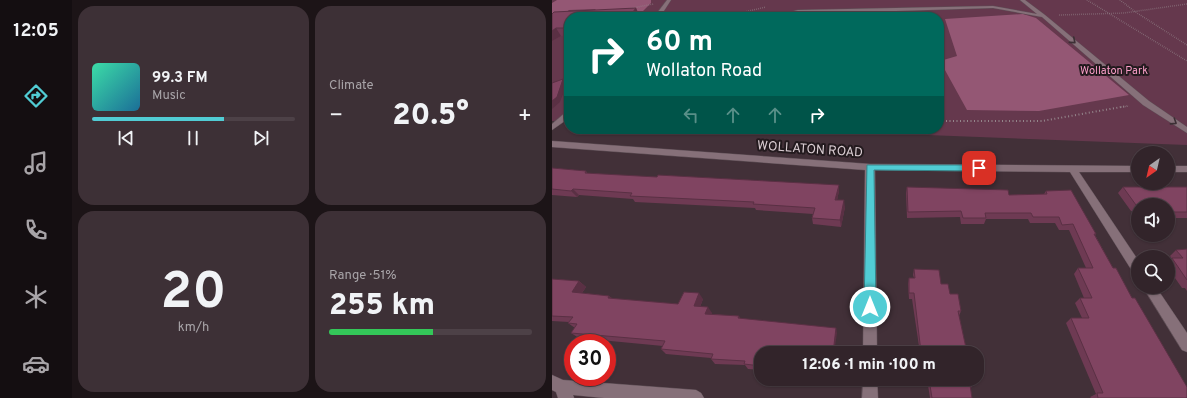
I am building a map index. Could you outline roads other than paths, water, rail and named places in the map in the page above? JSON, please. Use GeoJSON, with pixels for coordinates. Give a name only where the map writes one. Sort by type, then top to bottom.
{"type":"FeatureCollection","features":[{"type":"Feature","properties":{"kind":"street"},"geometry":{"type":"LineString","coordinates":[[661,12],[669,0]]}},
{"type":"Feature","properties":{"kind":"street"},"geometry":{"type":"LineString","coordinates":[[929,8],[947,2]]}},
{"type":"Feature","properties":{"kind":"street"},"geometry":{"type":"LineString","coordinates":[[974,2],[1043,16]]}},
{"type":"Feature","properties":{"kind":"street"},"geometry":{"type":"LineString","coordinates":[[798,12],[993,7],[1020,3],[1043,16],[1146,103],[1187,131]]}},
{"type":"Feature","properties":{"kind":"street"},"geometry":{"type":"LineString","coordinates":[[552,128],[564,118]]}},
{"type":"Feature","properties":{"kind":"street","name":"WOLLATON ROAD"},"geometry":{"type":"LineString","coordinates":[[552,144],[870,167],[1131,169]]}},
{"type":"Feature","properties":{"kind":"street"},"geometry":{"type":"LineString","coordinates":[[870,167],[870,346]]}},
{"type":"Feature","properties":{"kind":"street"},"geometry":{"type":"LineString","coordinates":[[1073,169],[1131,259]]}},
{"type":"Feature","properties":{"kind":"street"},"geometry":{"type":"LineString","coordinates":[[1175,169],[1187,170]]}},
{"type":"Feature","properties":{"kind":"street"},"geometry":{"type":"LineString","coordinates":[[1154,294],[1187,345]]}},
{"type":"Feature","properties":{"kind":"street"},"geometry":{"type":"LineString","coordinates":[[870,386],[870,398]]}},
{"type":"Feature","properties":{"kind":"street"},"geometry":{"type":"LineString","coordinates":[[560,389],[696,398]]}},
{"type":"Feature","properties":{"kind":"park label","name":"Wollaton Park"},"geometry":{"type":"Point","coordinates":[1114,71]}}]}
